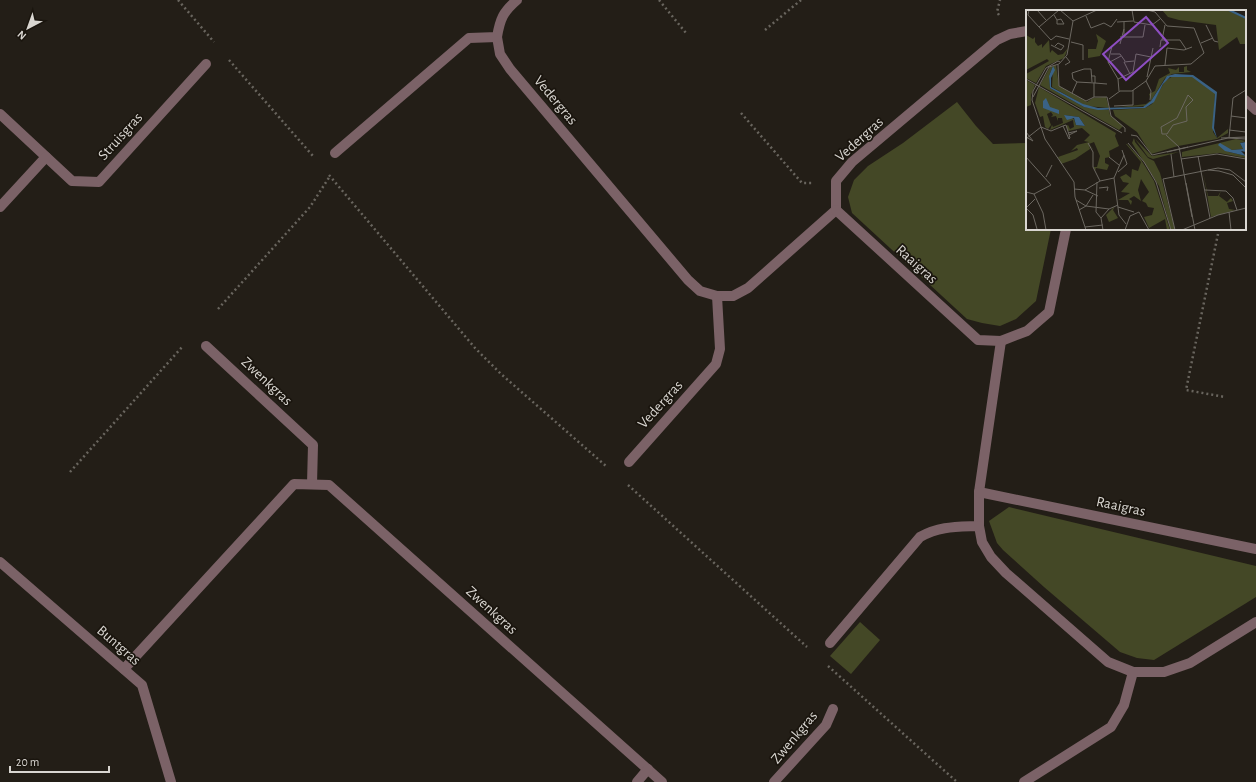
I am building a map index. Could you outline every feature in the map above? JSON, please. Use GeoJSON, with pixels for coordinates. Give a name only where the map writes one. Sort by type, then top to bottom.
{"type":"FeatureCollection","features":[{"type":"Feature","properties":{"kind":"street","name":"Vedergras"},"geometry":{"type":"LineString","coordinates":[[517,0],[509,7],[500,21],[497,37],[500,54],[510,69],[683,274],[700,291],[717,296],[733,296],[748,288],[836,210],[836,181],[852,162],[997,40],[1010,34],[1026,31]]}},
{"type":"Feature","properties":{"kind":"street"},"geometry":{"type":"LineString","coordinates":[[335,153],[469,38],[497,37]]}},
{"type":"Feature","properties":{"kind":"street","name":"Struisgras"},"geometry":{"type":"LineString","coordinates":[[0,114],[72,181],[98,182],[206,64]]}},
{"type":"Feature","properties":{"kind":"street"},"geometry":{"type":"LineString","coordinates":[[1246,101],[1256,110]]}},
{"type":"Feature","properties":{"kind":"street"},"geometry":{"type":"LineString","coordinates":[[0,207],[46,157]]}},
{"type":"Feature","properties":{"kind":"street","name":"Raaigras"},"geometry":{"type":"LineString","coordinates":[[836,210],[978,340],[1001,341],[1027,331],[1049,312],[1066,230]]}},
{"type":"Feature","properties":{"kind":"street","name":"Vedergras"},"geometry":{"type":"LineString","coordinates":[[629,462],[716,364],[720,349],[717,296]]}},
{"type":"Feature","properties":{"kind":"street"},"geometry":{"type":"LineString","coordinates":[[1001,341],[979,492],[979,526],[982,542],[991,557],[1006,573],[1108,662],[1133,672],[1164,672],[1190,663],[1256,622]]}},
{"type":"Feature","properties":{"kind":"street","name":"Zwenkgras"},"geometry":{"type":"LineString","coordinates":[[206,346],[313,445],[312,484]]}},
{"type":"Feature","properties":{"kind":"street","name":"Zwenkgras"},"geometry":{"type":"LineString","coordinates":[[124,669],[294,484],[329,485],[662,782]]}},
{"type":"Feature","properties":{"kind":"street","name":"Raaigras"},"geometry":{"type":"LineString","coordinates":[[979,492],[1256,549]]}},
{"type":"Feature","properties":{"kind":"street"},"geometry":{"type":"LineString","coordinates":[[830,643],[920,537],[932,530],[979,526]]}},
{"type":"Feature","properties":{"kind":"street","name":"Buntgras"},"geometry":{"type":"LineString","coordinates":[[0,562],[142,685],[171,782]]}},
{"type":"Feature","properties":{"kind":"street"},"geometry":{"type":"LineString","coordinates":[[1024,782],[1112,727],[1124,705],[1133,672]]}},
{"type":"Feature","properties":{"kind":"street","name":"Zwenkgras"},"geometry":{"type":"LineString","coordinates":[[774,782],[826,725],[833,709]]}},
{"type":"Feature","properties":{"kind":"street"},"geometry":{"type":"LineString","coordinates":[[637,782],[648,770]]}},
{"type":"Feature","properties":{"kind":"path"},"geometry":{"type":"LineString","coordinates":[[178,0],[217,45]]}},
{"type":"Feature","properties":{"kind":"path"},"geometry":{"type":"LineString","coordinates":[[659,0],[686,33]]}},
{"type":"Feature","properties":{"kind":"path"},"geometry":{"type":"LineString","coordinates":[[765,30],[801,0]]}},
{"type":"Feature","properties":{"kind":"path"},"geometry":{"type":"LineString","coordinates":[[227,57],[315,159]]}},
{"type":"Feature","properties":{"kind":"path"},"geometry":{"type":"LineString","coordinates":[[741,113],[802,183],[836,181]]}},
{"type":"Feature","properties":{"kind":"path"},"geometry":{"type":"LineString","coordinates":[[325,170],[475,348],[501,374],[610,470]]}},
{"type":"Feature","properties":{"kind":"path"},"geometry":{"type":"LineString","coordinates":[[218,309],[310,207],[330,176]]}},
{"type":"Feature","properties":{"kind":"path"},"geometry":{"type":"LineString","coordinates":[[1219,230],[1186,390],[1225,397]]}},
{"type":"Feature","properties":{"kind":"path"},"geometry":{"type":"LineString","coordinates":[[70,472],[188,340],[206,346]]}},
{"type":"Feature","properties":{"kind":"path"},"geometry":{"type":"LineString","coordinates":[[622,480],[812,651]]}},
{"type":"Feature","properties":{"kind":"path"},"geometry":{"type":"LineString","coordinates":[[823,662],[957,782]]}},
{"type":"Feature","properties":{"kind":"green space"},"geometry":{"type":"Polygon","coordinates":[[[957,102],[993,144],[1026,143],[1026,230],[1051,230],[1036,301],[1016,319],[1000,326],[967,319],[852,213],[848,197],[854,180],[868,166],[903,143],[957,102]]]}},
{"type":"Feature","properties":{"kind":"green space"},"geometry":{"type":"Polygon","coordinates":[[[1009,507],[1256,566],[1256,597],[1154,660],[1137,658],[1120,652],[1044,587],[997,543],[989,521],[1009,507]]]}},
{"type":"Feature","properties":{"kind":"green space"},"geometry":{"type":"Polygon","coordinates":[[[860,622],[880,640],[851,674],[830,656],[860,622]]]}}]}
